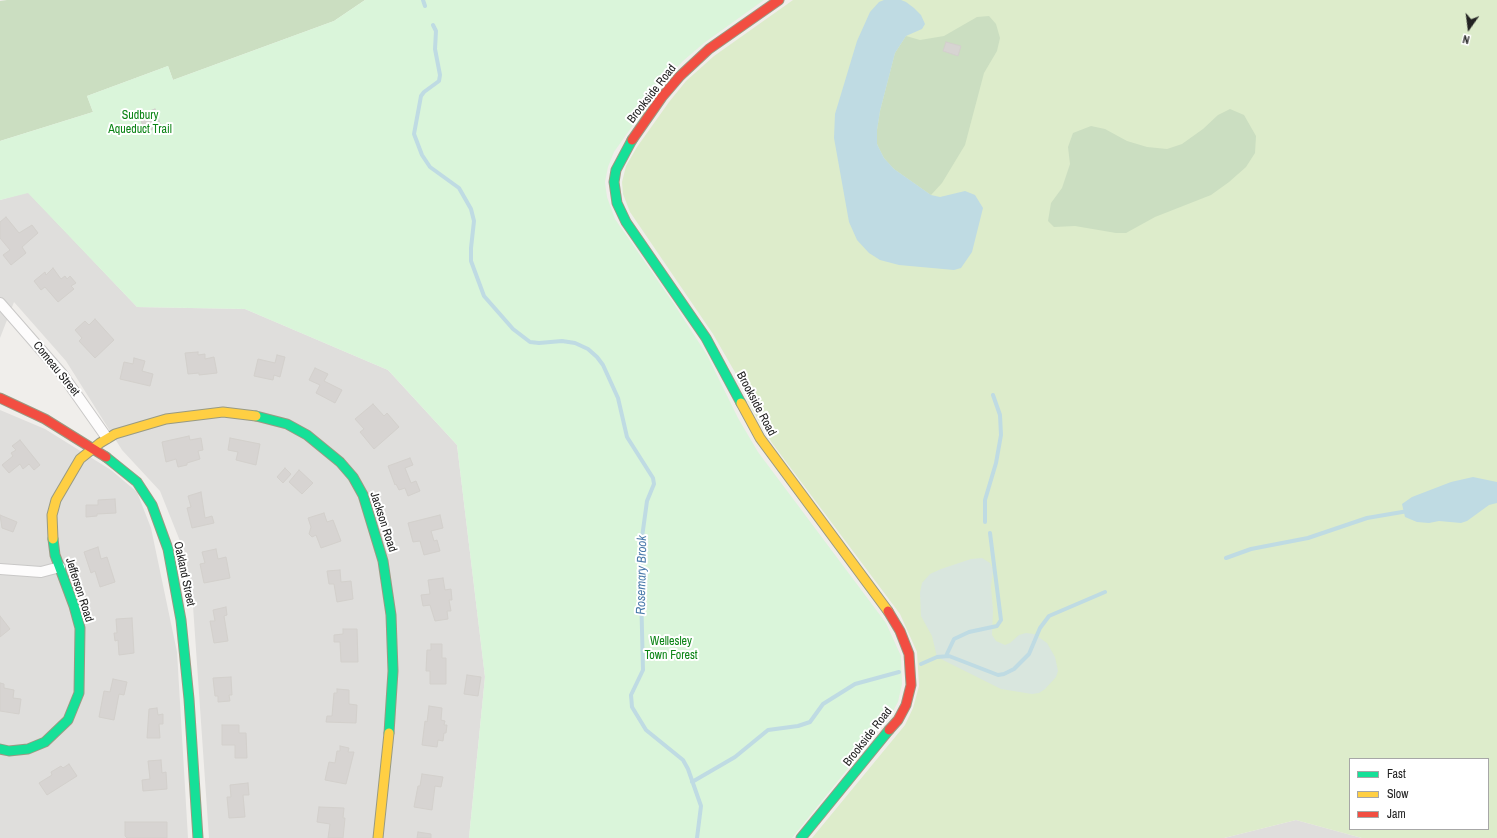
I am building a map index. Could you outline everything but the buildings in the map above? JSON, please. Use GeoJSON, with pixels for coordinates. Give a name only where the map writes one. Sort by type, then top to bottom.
{"type":"FeatureCollection","features":[{"type":"Feature","properties":{"kind":"street","name":"Brookside Road"},"geometry":{"type":"LineString","coordinates":[[779,0],[715,45],[680,76],[662,97],[626,149],[616,170],[614,182],[615,196],[622,215],[706,338],[762,443],[888,611],[902,636],[909,654],[911,685],[906,705],[898,720],[801,838]]}},
{"type":"Feature","properties":{"kind":"street","name":"Comeau Street"},"geometry":{"type":"LineString","coordinates":[[0,303],[62,374],[107,438]]}},
{"type":"Feature","properties":{"kind":"street","name":"Oakland Street"},"geometry":{"type":"LineString","coordinates":[[0,398],[45,419],[123,469],[142,489],[157,516],[168,549],[186,658],[198,838]]}},
{"type":"Feature","properties":{"kind":"street","name":"Jackson Road"},"geometry":{"type":"LineString","coordinates":[[92,448],[107,438],[139,426],[189,415],[223,412],[243,413],[277,421],[302,432],[325,448],[353,477],[367,504],[380,550],[392,633],[392,698],[378,838]]}},
{"type":"Feature","properties":{"kind":"street","name":"Jefferson Road"},"geometry":{"type":"LineString","coordinates":[[0,749],[9,751],[28,749],[45,742],[64,724],[76,703],[80,684],[80,628],[51,537],[51,522],[54,507],[61,489],[74,467],[92,448]]}},
{"type":"Feature","properties":{"kind":"street"},"geometry":{"type":"LineString","coordinates":[[0,569],[41,572],[60,567]]}},
{"type":"Feature","properties":{"kind":"shaded area"},"geometry":{"type":"Polygon","coordinates":[[[28,192],[137,307],[245,309],[388,370],[457,445],[485,677],[469,838],[209,838],[193,606],[182,546],[160,491],[122,450],[66,361],[14,302],[0,338],[0,200],[28,192]]]}},
{"type":"Feature","properties":{"kind":"shaded area"},"geometry":{"type":"Polygon","coordinates":[[[0,410],[45,429],[111,470],[137,492],[151,528],[177,652],[188,838],[0,838],[0,410]]]}},
{"type":"Feature","properties":{"kind":"shaded area"},"geometry":{"type":"Polygon","coordinates":[[[982,558],[990,563],[993,570],[991,587],[993,610],[992,635],[996,641],[1005,645],[1010,643],[1019,635],[1026,633],[1034,634],[1047,643],[1055,657],[1058,671],[1056,677],[1039,693],[1032,694],[1001,689],[937,657],[932,636],[921,616],[920,593],[922,583],[930,574],[941,569],[971,559],[982,558]]]}},
{"type":"Feature","properties":{"kind":"shaded area"},"geometry":{"type":"Polygon","coordinates":[[[1296,820],[1362,838],[1224,838],[1296,820]]]}},
{"type":"Feature","properties":{"kind":"green space"},"geometry":{"type":"Polygon","coordinates":[[[365,0],[334,21],[173,80],[168,66],[87,96],[93,112],[0,141],[0,1],[365,0]]]}},
{"type":"Feature","properties":{"kind":"green space","name":"Wellesley Town Forest"},"geometry":{"type":"Polygon","coordinates":[[[365,0],[764,0],[704,43],[683,61],[665,80],[614,152],[608,167],[605,182],[607,197],[615,219],[674,304],[707,355],[738,418],[758,452],[886,623],[901,656],[902,684],[898,702],[891,715],[792,838],[469,838],[485,677],[457,445],[388,370],[245,309],[137,307],[28,193],[0,200],[0,141],[93,112],[87,96],[168,66],[173,80],[334,21],[365,0]]]}},
{"type":"Feature","properties":{"kind":"green space"},"geometry":{"type":"Polygon","coordinates":[[[793,0],[1497,0],[1497,838],[1362,838],[1296,820],[1224,838],[812,838],[905,725],[913,708],[919,686],[917,652],[900,614],[772,443],[753,411],[736,374],[713,334],[630,212],[623,194],[622,182],[626,166],[637,147],[686,81],[714,56],[793,0]]]}},
{"type":"Feature","properties":{"kind":"green space"},"geometry":{"type":"Polygon","coordinates":[[[989,16],[996,24],[1000,38],[997,51],[984,73],[965,145],[942,183],[931,195],[894,169],[884,158],[877,144],[877,130],[880,111],[895,53],[906,36],[920,40],[944,36],[977,17],[989,16]]]}},
{"type":"Feature","properties":{"kind":"green space"},"geometry":{"type":"Polygon","coordinates":[[[1230,109],[1244,115],[1256,136],[1255,153],[1246,167],[1211,195],[1155,217],[1126,233],[1116,233],[1075,226],[1054,227],[1048,221],[1051,203],[1062,188],[1070,164],[1068,147],[1073,133],[1091,126],[1105,129],[1127,141],[1147,147],[1167,149],[1182,144],[1203,129],[1218,115],[1230,109]]]}},
{"type":"Feature","properties":{"kind":"water"},"geometry":{"type":"Polygon","coordinates":[[[884,0],[901,0],[906,2],[921,15],[925,24],[922,29],[906,36],[895,53],[880,111],[877,130],[877,144],[884,158],[894,169],[931,195],[940,197],[965,191],[975,195],[983,208],[972,252],[961,268],[954,270],[899,265],[880,260],[869,253],[857,240],[849,222],[834,138],[835,114],[857,41],[870,12],[879,2],[884,0]]]}},
{"type":"Feature","properties":{"kind":"water"},"geometry":{"type":"Polygon","coordinates":[[[1473,477],[1497,482],[1497,503],[1489,505],[1467,521],[1461,523],[1439,521],[1429,523],[1417,522],[1405,517],[1402,504],[1412,497],[1451,482],[1473,477]]]}},
{"type":"Feature","properties":{"kind":"waterway","name":"Rosemary Brook"},"geometry":{"type":"LineString","coordinates":[[423,0],[425,6]]}},
{"type":"Feature","properties":{"kind":"waterway","name":"Rosemary Brook"},"geometry":{"type":"LineString","coordinates":[[433,25],[436,31],[435,49],[440,75],[439,81],[421,96],[414,134],[422,155],[430,167],[459,188],[471,209],[474,221],[471,261],[484,296],[513,329],[530,342],[539,343],[562,341],[575,343],[588,349],[597,357],[603,365],[618,398],[627,437],[653,478],[654,484],[647,501],[640,552],[643,670],[631,695],[632,707],[646,730],[683,760],[688,769],[701,806],[697,838]]}},
{"type":"Feature","properties":{"kind":"waterway"},"geometry":{"type":"LineString","coordinates":[[985,522],[985,500],[996,463],[1001,435],[1000,415],[993,395]]}},
{"type":"Feature","properties":{"kind":"waterway"},"geometry":{"type":"LineString","coordinates":[[1226,558],[1251,549],[1308,538],[1367,518],[1408,511]]}},
{"type":"Feature","properties":{"kind":"waterway"},"geometry":{"type":"LineString","coordinates":[[946,656],[954,639],[969,632],[997,626],[1001,620],[990,533]]}},
{"type":"Feature","properties":{"kind":"waterway"},"geometry":{"type":"LineString","coordinates":[[921,664],[937,657],[949,656],[998,675],[1004,674],[1014,669],[1029,654],[1040,628],[1049,616],[1105,592]]}},
{"type":"Feature","properties":{"kind":"waterway"},"geometry":{"type":"LineString","coordinates":[[692,782],[735,757],[768,730],[798,726],[810,722],[823,704],[855,684],[899,672]]}},
{"type":"Feature","properties":{"kind":"traffic: fast"},"geometry":{"type":"LineString","coordinates":[[632,140],[616,170],[614,182],[617,203],[626,222],[706,338],[741,403]]}},
{"type":"Feature","properties":{"kind":"traffic: fast"},"geometry":{"type":"LineString","coordinates":[[256,416],[287,424],[307,435],[340,462],[353,477],[363,495],[383,561],[391,615],[393,671],[389,733]]}},
{"type":"Feature","properties":{"kind":"traffic: fast"},"geometry":{"type":"LineString","coordinates":[[106,457],[137,482],[152,505],[168,549],[181,620],[189,699],[198,838]]}},
{"type":"Feature","properties":{"kind":"traffic: fast"},"geometry":{"type":"LineString","coordinates":[[0,749],[9,751],[28,749],[45,742],[68,720],[79,693],[80,628],[74,606],[55,555],[53,539]]}},
{"type":"Feature","properties":{"kind":"traffic: fast"},"geometry":{"type":"LineString","coordinates":[[801,838],[889,730]]}},
{"type":"Feature","properties":{"kind":"traffic: slow"},"geometry":{"type":"LineString","coordinates":[[741,403],[760,438],[888,611]]}},
{"type":"Feature","properties":{"kind":"traffic: slow"},"geometry":{"type":"LineString","coordinates":[[53,539],[52,515],[56,500],[80,459],[100,443],[115,434],[166,419],[223,412],[256,416]]}},
{"type":"Feature","properties":{"kind":"traffic: slow"},"geometry":{"type":"LineString","coordinates":[[378,838],[389,733]]}},
{"type":"Feature","properties":{"kind":"traffic: jam"},"geometry":{"type":"LineString","coordinates":[[632,140],[662,97],[680,76],[709,49],[779,0]]}},
{"type":"Feature","properties":{"kind":"traffic: jam"},"geometry":{"type":"LineString","coordinates":[[0,398],[45,419],[106,457]]}},
{"type":"Feature","properties":{"kind":"traffic: jam"},"geometry":{"type":"LineString","coordinates":[[888,611],[900,631],[909,654],[911,685],[906,705],[898,720],[889,730]]}},
{"type":"Feature","properties":{"kind":"park label","name":"Sudbury Aqueduct Trail"},"geometry":{"type":"Point","coordinates":[140,123]}}]}
